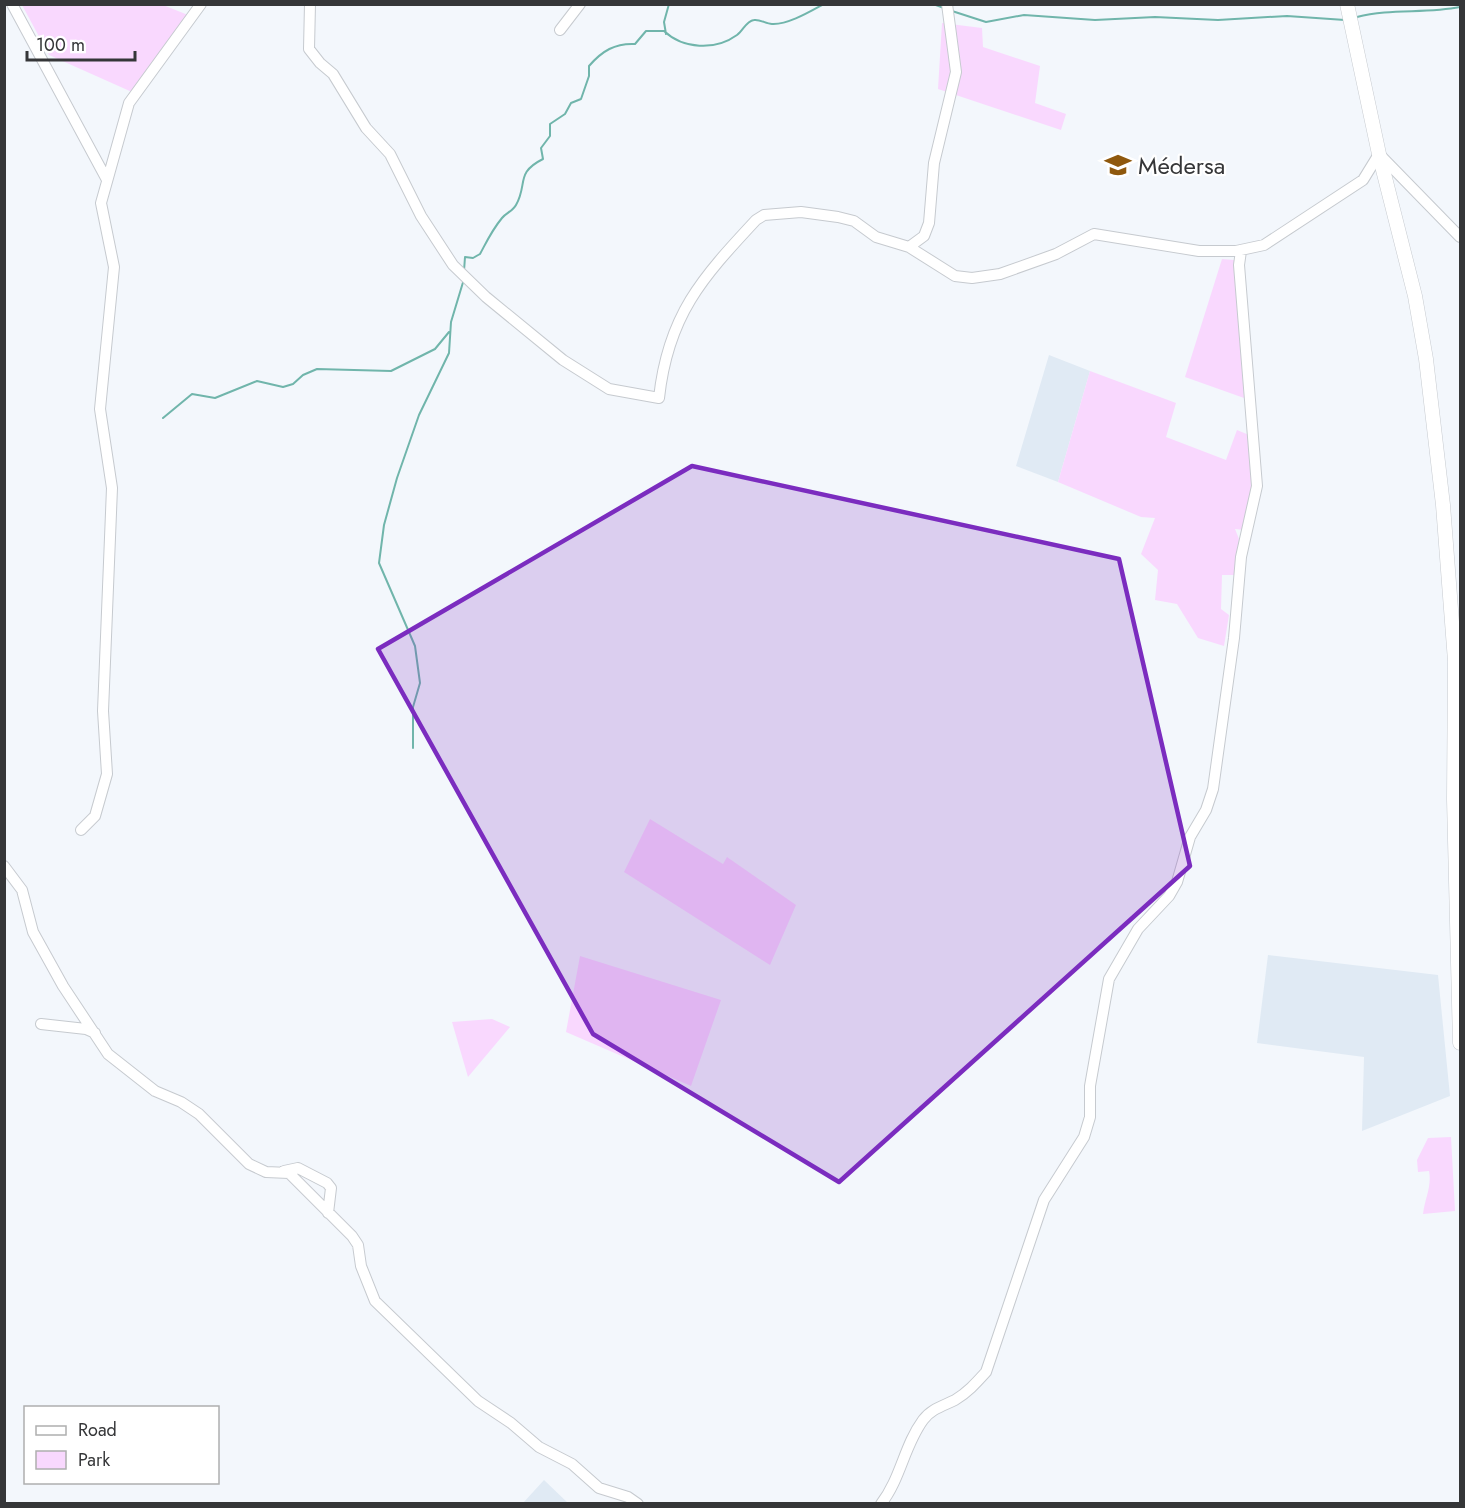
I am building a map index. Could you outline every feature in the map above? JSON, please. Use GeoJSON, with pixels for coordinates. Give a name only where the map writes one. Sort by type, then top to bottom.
{"type":"FeatureCollection","features":[{"type":"Feature","properties":{"kind":"main road"},"geometry":{"type":"LineString","coordinates":[[1347,4],[1379,154],[1414,296],[1426,359],[1450,572],[1455,661],[1454,799],[1461,1043]]}},
{"type":"Feature","properties":{"kind":"street"},"geometry":{"type":"LineString","coordinates":[[12,4],[107,180]]}},
{"type":"Feature","properties":{"kind":"street"},"geometry":{"type":"LineString","coordinates":[[81,830],[95,816],[107,774],[103,700],[112,488],[100,409],[114,267],[101,209],[129,103],[201,4]]}},
{"type":"Feature","properties":{"kind":"street"},"geometry":{"type":"LineString","coordinates":[[310,4],[309,49],[333,74],[366,128],[390,154],[401,180],[444,254],[506,313],[563,360],[609,389],[659,398],[663,367],[676,327],[694,293],[707,272],[764,215],[801,212],[854,221],[876,237],[909,247],[955,276],[972,278],[1000,274],[1056,255],[1094,234],[1199,250],[1241,251],[1264,245],[1347,193],[1363,180],[1379,154],[1461,237]]}},
{"type":"Feature","properties":{"kind":"street"},"geometry":{"type":"LineString","coordinates":[[560,30],[580,4]]}},
{"type":"Feature","properties":{"kind":"street"},"geometry":{"type":"LineString","coordinates":[[909,247],[924,236],[929,223],[934,163],[956,72],[947,4]]}},
{"type":"Feature","properties":{"kind":"street"},"geometry":{"type":"LineString","coordinates":[[881,1503],[894,1487],[908,1444],[924,1419],[932,1410],[970,1390],[986,1372],[1044,1200],[1084,1137],[1090,1117],[1090,1086],[1109,979],[1138,929],[1169,896],[1177,882],[1190,837],[1210,801],[1234,638],[1241,557],[1257,486],[1239,265],[1241,251]]}},
{"type":"Feature","properties":{"kind":"street"},"geometry":{"type":"LineString","coordinates":[[4,866],[22,890],[33,932],[63,986],[108,1054],[121,1067],[155,1091],[199,1114],[249,1164],[266,1172],[298,1168],[327,1183],[330,1188],[328,1213]]}},
{"type":"Feature","properties":{"kind":"street"},"geometry":{"type":"LineString","coordinates":[[41,1024],[86,1029],[95,1033]]}},
{"type":"Feature","properties":{"kind":"street"},"geometry":{"type":"LineString","coordinates":[[284,1171],[352,1236],[358,1245],[361,1266],[375,1301],[478,1401],[511,1423],[538,1447],[572,1464],[605,1492],[628,1497],[638,1503]]}},
{"type":"Feature","properties":{"kind":"highlighted area"},"geometry":{"type":"Polygon","coordinates":[[[692,466],[1119,559],[1190,866],[839,1182],[593,1034],[378,649],[692,466]]]}},
{"type":"Feature","properties":{"kind":"shaded area"},"geometry":{"type":"Polygon","coordinates":[[[1049,355],[1090,371],[1058,482],[1016,466],[1049,355]]]}},
{"type":"Feature","properties":{"kind":"shaded area"},"geometry":{"type":"Polygon","coordinates":[[[1268,955],[1438,975],[1450,1096],[1362,1131],[1364,1057],[1257,1043],[1268,955]]]}},
{"type":"Feature","properties":{"kind":"shaded area"},"geometry":{"type":"Polygon","coordinates":[[[544,1480],[568,1503],[523,1503],[544,1480]]]}},
{"type":"Feature","properties":{"kind":"green space"},"geometry":{"type":"Polygon","coordinates":[[[22,5],[163,5],[188,15],[132,92],[49,55],[22,5]]]}},
{"type":"Feature","properties":{"kind":"green space"},"geometry":{"type":"Polygon","coordinates":[[[942,23],[982,28],[983,47],[1040,66],[1035,103],[1066,114],[1061,130],[938,89],[942,23]]]}},
{"type":"Feature","properties":{"kind":"green space"},"geometry":{"type":"Polygon","coordinates":[[[1222,259],[1234,260],[1244,398],[1185,377],[1222,259]]]}},
{"type":"Feature","properties":{"kind":"green space"},"geometry":{"type":"Polygon","coordinates":[[[1090,371],[1176,403],[1166,437],[1226,460],[1237,430],[1249,435],[1252,495],[1244,530],[1235,529],[1239,539],[1234,575],[1222,575],[1221,609],[1229,615],[1224,646],[1198,638],[1177,604],[1155,600],[1158,570],[1141,554],[1155,518],[1141,517],[1058,482],[1090,371]]]}},
{"type":"Feature","properties":{"kind":"green space"},"geometry":{"type":"Polygon","coordinates":[[[650,819],[723,864],[727,857],[796,905],[770,965],[624,872],[650,819]]]}},
{"type":"Feature","properties":{"kind":"green space"},"geometry":{"type":"Polygon","coordinates":[[[580,956],[721,1000],[691,1086],[566,1032],[580,956]]]}},
{"type":"Feature","properties":{"kind":"green space"},"geometry":{"type":"Polygon","coordinates":[[[492,1019],[510,1027],[468,1077],[452,1022],[492,1019]]]}},
{"type":"Feature","properties":{"kind":"green space"},"geometry":{"type":"Polygon","coordinates":[[[1451,1137],[1455,1211],[1423,1214],[1430,1176],[1429,1171],[1418,1172],[1417,1160],[1428,1138],[1451,1137]]]}},
{"type":"Feature","properties":{"kind":"waterway"},"geometry":{"type":"LineString","coordinates":[[666,34],[664,22],[669,4]]}},
{"type":"Feature","properties":{"kind":"waterway"},"geometry":{"type":"LineString","coordinates":[[464,271],[465,257],[473,258],[480,254],[498,222],[515,207],[525,174],[534,164],[543,159],[541,148],[550,136],[550,124],[565,114],[571,103],[581,99],[589,76],[589,66],[604,52],[621,45],[635,44],[646,31],[664,31],[680,41],[699,46],[719,44],[737,35],[751,21],[778,24],[799,17],[824,4]]}},
{"type":"Feature","properties":{"kind":"waterway"},"geometry":{"type":"LineString","coordinates":[[933,4],[944,8]]}},
{"type":"Feature","properties":{"kind":"waterway"},"geometry":{"type":"LineString","coordinates":[[1357,17],[1460,7]]}},
{"type":"Feature","properties":{"kind":"waterway"},"geometry":{"type":"LineString","coordinates":[[952,11],[986,22],[1024,15],[1095,20],[1155,17],[1218,20],[1287,16],[1345,20]]}},
{"type":"Feature","properties":{"kind":"waterway"},"geometry":{"type":"LineString","coordinates":[[413,748],[413,707],[420,683],[415,646],[379,563],[384,525],[397,478],[419,415],[449,353],[451,322],[464,279]]}},
{"type":"Feature","properties":{"kind":"waterway"},"geometry":{"type":"LineString","coordinates":[[163,418],[192,394],[215,398],[257,381],[283,387],[293,384],[303,375],[317,369],[391,371],[435,349],[449,332]]}},
{"type":"Feature","properties":{"kind":"place","name":"Médersa"},"geometry":{"type":"Point","coordinates":[1118,165]}}]}
